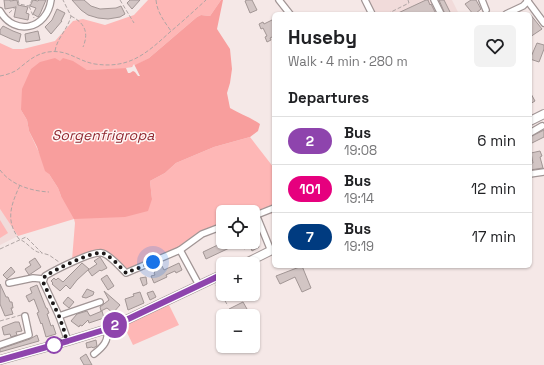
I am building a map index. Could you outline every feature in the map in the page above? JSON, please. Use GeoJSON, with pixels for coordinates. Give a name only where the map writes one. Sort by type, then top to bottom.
{"type":"FeatureCollection","features":[{"type":"Feature","properties":{"kind":"highway"},"geometry":{"type":"LineString","coordinates":[[532,120],[544,114]]}},
{"type":"Feature","properties":{"kind":"highway"},"geometry":{"type":"LineString","coordinates":[[258,257],[272,250]]}},
{"type":"Feature","properties":{"kind":"highway"},"geometry":{"type":"LineString","coordinates":[[0,360],[107,329],[216,278]]}},
{"type":"Feature","properties":{"kind":"street"},"geometry":{"type":"LineString","coordinates":[[0,11],[8,21],[18,26],[28,26],[36,24],[44,19],[48,14],[51,0]]}},
{"type":"Feature","properties":{"kind":"street"},"geometry":{"type":"LineString","coordinates":[[279,0],[288,12]]}},
{"type":"Feature","properties":{"kind":"street"},"geometry":{"type":"LineString","coordinates":[[366,0],[371,12]]}},
{"type":"Feature","properties":{"kind":"street"},"geometry":{"type":"LineString","coordinates":[[434,0],[440,12]]}},
{"type":"Feature","properties":{"kind":"street"},"geometry":{"type":"LineString","coordinates":[[482,0],[486,10]]}},
{"type":"Feature","properties":{"kind":"street"},"geometry":{"type":"LineString","coordinates":[[510,12],[523,6],[527,1],[544,23]]}},
{"type":"Feature","properties":{"kind":"street"},"geometry":{"type":"LineString","coordinates":[[532,132],[542,126]]}},
{"type":"Feature","properties":{"kind":"street"},"geometry":{"type":"LineString","coordinates":[[532,174],[544,172]]}},
{"type":"Feature","properties":{"kind":"street"},"geometry":{"type":"LineString","coordinates":[[260,213],[272,209]]}},
{"type":"Feature","properties":{"kind":"street"},"geometry":{"type":"LineString","coordinates":[[260,223],[272,248]]}},
{"type":"Feature","properties":{"kind":"street"},"geometry":{"type":"LineString","coordinates":[[43,279],[47,274],[65,266],[90,255],[102,253],[106,254],[126,273],[180,250],[202,234],[216,229]]}},
{"type":"Feature","properties":{"kind":"street"},"geometry":{"type":"LineString","coordinates":[[180,250],[199,285]]}},
{"type":"Feature","properties":{"kind":"street"},"geometry":{"type":"LineString","coordinates":[[9,283],[33,278],[43,279]]}},
{"type":"Feature","properties":{"kind":"street"},"geometry":{"type":"LineString","coordinates":[[43,279],[68,341]]}},
{"type":"Feature","properties":{"kind":"street"},"geometry":{"type":"LineString","coordinates":[[59,316],[100,302]]}},
{"type":"Feature","properties":{"kind":"street"},"geometry":{"type":"LineString","coordinates":[[0,345],[29,335],[25,316]]}},
{"type":"Feature","properties":{"kind":"street"},"geometry":{"type":"LineString","coordinates":[[94,354],[104,347],[107,341],[107,329]]}},
{"type":"Feature","properties":{"kind":"path"},"geometry":{"type":"LineString","coordinates":[[18,0],[20,4]]}},
{"type":"Feature","properties":{"kind":"path"},"geometry":{"type":"LineString","coordinates":[[32,0],[29,6],[36,24]]}},
{"type":"Feature","properties":{"kind":"path"},"geometry":{"type":"LineString","coordinates":[[62,0],[71,16],[85,29],[86,37],[83,47]]}},
{"type":"Feature","properties":{"kind":"path"},"geometry":{"type":"LineString","coordinates":[[120,0],[134,23]]}},
{"type":"Feature","properties":{"kind":"path"},"geometry":{"type":"LineString","coordinates":[[156,0],[156,7],[171,31]]}},
{"type":"Feature","properties":{"kind":"path"},"geometry":{"type":"LineString","coordinates":[[0,76],[13,72],[37,55],[55,51],[70,54],[91,64],[116,65],[130,62],[142,56],[206,0]]}},
{"type":"Feature","properties":{"kind":"path"},"geometry":{"type":"LineString","coordinates":[[391,12],[409,3],[408,0]]}},
{"type":"Feature","properties":{"kind":"path"},"geometry":{"type":"LineString","coordinates":[[20,4],[29,6]]}},
{"type":"Feature","properties":{"kind":"path"},"geometry":{"type":"LineString","coordinates":[[4,17],[20,4]]}},
{"type":"Feature","properties":{"kind":"path"},"geometry":{"type":"LineString","coordinates":[[55,51],[71,16]]}},
{"type":"Feature","properties":{"kind":"path"},"geometry":{"type":"LineString","coordinates":[[0,170],[8,178],[20,185],[35,190],[49,192]]}},
{"type":"Feature","properties":{"kind":"path"},"geometry":{"type":"LineString","coordinates":[[20,185],[10,207],[12,224],[15,233],[19,239],[26,242],[36,252],[49,255],[65,266]]}},
{"type":"Feature","properties":{"kind":"path"},"geometry":{"type":"LineString","coordinates":[[0,249],[24,236],[27,237],[42,253]]}},
{"type":"Feature","properties":{"kind":"path"},"geometry":{"type":"LineString","coordinates":[[213,279],[228,306]]}},
{"type":"Feature","properties":{"kind":"path"},"geometry":{"type":"LineString","coordinates":[[0,321],[24,314],[25,316]]}},
{"type":"Feature","properties":{"kind":"shaded area"},"geometry":{"type":"Polygon","coordinates":[[[148,0],[221,0],[210,16],[201,15],[197,17],[149,58],[129,69],[87,70],[60,61],[21,110],[27,120],[29,131],[49,174],[61,196],[152,199],[150,181],[165,173],[176,163],[214,147],[250,137],[272,165],[272,214],[269,209],[260,213],[260,205],[216,205],[216,229],[200,235],[181,250],[128,270],[109,253],[100,250],[95,250],[72,260],[74,219],[18,236],[0,209],[0,43],[13,49],[23,49],[55,41],[73,21],[83,19],[105,25],[134,15],[148,0]]]}},
{"type":"Feature","properties":{"kind":"shaded area"},"geometry":{"type":"Polygon","coordinates":[[[365,0],[452,0],[458,12],[371,12],[365,0]]]}},
{"type":"Feature","properties":{"kind":"shaded area"},"geometry":{"type":"Polygon","coordinates":[[[0,209],[18,236],[0,245],[0,209]]]}},
{"type":"Feature","properties":{"kind":"shaded area"},"geometry":{"type":"Polygon","coordinates":[[[0,220],[8,233],[0,238],[0,220]]]}},
{"type":"Feature","properties":{"kind":"shaded area"},"geometry":{"type":"Polygon","coordinates":[[[167,301],[179,325],[133,345],[122,322],[167,301]]]}},
{"type":"Feature","properties":{"kind":"water","name":"Sorgenfrigropa"},"geometry":{"type":"Polygon","coordinates":[[[221,0],[223,0],[217,29],[230,49],[232,69],[227,93],[230,108],[260,124],[258,131],[250,137],[214,147],[176,163],[165,173],[150,181],[152,199],[148,211],[125,217],[74,219],[58,188],[49,174],[45,171],[37,147],[29,131],[27,120],[21,110],[22,89],[31,69],[40,62],[55,58],[60,61],[63,58],[73,61],[87,70],[129,68],[149,58],[197,17],[201,15],[210,16],[221,0]]]}},
{"type":"Feature","properties":{"kind":"pier"},"geometry":{"type":"Polygon","coordinates":[[[134,64],[140,76],[133,71],[128,73],[126,68],[132,67],[134,64]]]}},
{"type":"Feature","properties":{"kind":"building"},"geometry":{"type":"Polygon","coordinates":[[[4,0],[17,0],[18,5],[28,7],[26,13],[29,14],[28,20],[14,17],[16,7],[5,9],[4,0]]]}},
{"type":"Feature","properties":{"kind":"building"},"geometry":{"type":"Polygon","coordinates":[[[33,0],[46,0],[38,17],[33,14],[36,8],[30,6],[33,0]]]}},
{"type":"Feature","properties":{"kind":"building"},"geometry":{"type":"Polygon","coordinates":[[[72,0],[84,0],[91,6],[100,9],[116,8],[121,6],[125,14],[120,17],[108,19],[98,18],[88,15],[72,0]]]}},
{"type":"Feature","properties":{"kind":"building"},"geometry":{"type":"Polygon","coordinates":[[[130,0],[140,0],[132,9],[127,3],[130,0]]]}},
{"type":"Feature","properties":{"kind":"building"},"geometry":{"type":"Polygon","coordinates":[[[252,0],[257,10],[250,13],[245,1],[252,0]]]}},
{"type":"Feature","properties":{"kind":"building"},"geometry":{"type":"Polygon","coordinates":[[[428,0],[435,12],[400,12],[428,0]]]}},
{"type":"Feature","properties":{"kind":"building"},"geometry":{"type":"Polygon","coordinates":[[[439,0],[444,0],[450,12],[444,12],[439,0]]]}},
{"type":"Feature","properties":{"kind":"building"},"geometry":{"type":"Polygon","coordinates":[[[471,0],[476,0],[481,9],[477,12],[471,12],[465,4],[471,0]]]}},
{"type":"Feature","properties":{"kind":"building"},"geometry":{"type":"Polygon","coordinates":[[[57,9],[65,13],[62,21],[51,34],[45,27],[52,20],[57,9]]]}},
{"type":"Feature","properties":{"kind":"building"},"geometry":{"type":"Polygon","coordinates":[[[532,16],[542,29],[532,36],[532,16]]]}},
{"type":"Feature","properties":{"kind":"building"},"geometry":{"type":"Polygon","coordinates":[[[272,20],[272,37],[270,38],[271,40],[267,42],[265,37],[267,36],[259,24],[263,22],[264,24],[272,20]]]}},
{"type":"Feature","properties":{"kind":"building"},"geometry":{"type":"Polygon","coordinates":[[[3,26],[21,34],[19,42],[0,34],[0,30],[3,26]]]}},
{"type":"Feature","properties":{"kind":"building"},"geometry":{"type":"Polygon","coordinates":[[[38,31],[40,40],[26,42],[25,34],[38,31]]]}},
{"type":"Feature","properties":{"kind":"building"},"geometry":{"type":"Polygon","coordinates":[[[537,43],[544,45],[539,62],[532,60],[532,54],[537,43]]]}},
{"type":"Feature","properties":{"kind":"building"},"geometry":{"type":"Polygon","coordinates":[[[532,96],[535,101],[532,103],[532,96]]]}},
{"type":"Feature","properties":{"kind":"building"},"geometry":{"type":"Polygon","coordinates":[[[544,130],[544,137],[532,143],[532,136],[544,130]]]}},
{"type":"Feature","properties":{"kind":"building"},"geometry":{"type":"Polygon","coordinates":[[[540,151],[543,168],[532,170],[532,153],[540,151]]]}},
{"type":"Feature","properties":{"kind":"building"},"geometry":{"type":"Polygon","coordinates":[[[216,246],[216,249],[227,249],[206,259],[203,252],[216,246]]]}},
{"type":"Feature","properties":{"kind":"building"},"geometry":{"type":"Polygon","coordinates":[[[100,257],[107,268],[101,271],[100,270],[92,276],[88,270],[97,264],[94,261],[100,257]]]}},
{"type":"Feature","properties":{"kind":"building"},"geometry":{"type":"Polygon","coordinates":[[[35,258],[41,267],[29,275],[25,269],[31,265],[29,262],[35,258]]]}},
{"type":"Feature","properties":{"kind":"building"},"geometry":{"type":"Polygon","coordinates":[[[82,263],[89,269],[70,289],[66,285],[60,291],[52,284],[53,283],[51,281],[54,278],[56,280],[58,278],[63,282],[82,263]]]}},
{"type":"Feature","properties":{"kind":"building"},"geometry":{"type":"Polygon","coordinates":[[[179,263],[182,270],[166,275],[167,277],[154,283],[151,276],[155,275],[153,267],[157,265],[158,267],[162,266],[164,270],[179,263]]]}},
{"type":"Feature","properties":{"kind":"building"},"geometry":{"type":"Polygon","coordinates":[[[11,267],[15,272],[7,279],[3,275],[11,267]]]}},
{"type":"Feature","properties":{"kind":"building"},"geometry":{"type":"Polygon","coordinates":[[[297,268],[303,268],[311,288],[302,292],[295,277],[280,284],[276,276],[297,268]]]}},
{"type":"Feature","properties":{"kind":"building"},"geometry":{"type":"Polygon","coordinates":[[[107,275],[114,286],[108,290],[101,279],[107,275]]]}},
{"type":"Feature","properties":{"kind":"building"},"geometry":{"type":"Polygon","coordinates":[[[146,277],[147,284],[143,286],[140,278],[146,277]]]}},
{"type":"Feature","properties":{"kind":"building"},"geometry":{"type":"Polygon","coordinates":[[[0,284],[6,297],[8,297],[10,302],[12,302],[13,308],[11,308],[13,314],[5,316],[0,304],[0,284]]]}},
{"type":"Feature","properties":{"kind":"building"},"geometry":{"type":"Polygon","coordinates":[[[37,285],[49,313],[47,314],[51,326],[53,325],[56,334],[46,337],[37,313],[39,312],[34,299],[29,302],[26,296],[32,293],[30,288],[37,285]]]}},
{"type":"Feature","properties":{"kind":"building"},"geometry":{"type":"Polygon","coordinates":[[[87,289],[94,292],[93,295],[86,298],[82,297],[87,289]]]}},
{"type":"Feature","properties":{"kind":"building"},"geometry":{"type":"Polygon","coordinates":[[[104,291],[120,305],[113,313],[107,308],[101,311],[100,307],[109,300],[104,291]]]}},
{"type":"Feature","properties":{"kind":"building"},"geometry":{"type":"Polygon","coordinates":[[[153,291],[156,297],[150,300],[147,293],[153,291]]]}},
{"type":"Feature","properties":{"kind":"building"},"geometry":{"type":"Polygon","coordinates":[[[140,292],[144,303],[128,310],[125,299],[140,292]]]}},
{"type":"Feature","properties":{"kind":"building"},"geometry":{"type":"Polygon","coordinates":[[[68,297],[74,302],[69,308],[63,303],[68,297]]]}},
{"type":"Feature","properties":{"kind":"building"},"geometry":{"type":"Polygon","coordinates":[[[243,302],[247,309],[229,309],[243,302]]]}},
{"type":"Feature","properties":{"kind":"building"},"geometry":{"type":"Polygon","coordinates":[[[87,311],[90,316],[102,311],[104,318],[89,323],[88,320],[79,327],[71,321],[77,314],[87,311]]]}},
{"type":"Feature","properties":{"kind":"building"},"geometry":{"type":"Polygon","coordinates":[[[19,322],[22,331],[16,332],[17,335],[11,337],[10,334],[4,335],[2,327],[19,322]]]}},
{"type":"Feature","properties":{"kind":"building"},"geometry":{"type":"Polygon","coordinates":[[[37,335],[39,341],[0,352],[0,349],[30,339],[37,335]]]}},
{"type":"Feature","properties":{"kind":"building"},"geometry":{"type":"Polygon","coordinates":[[[96,340],[97,346],[87,348],[86,343],[96,340]]]}},
{"type":"Feature","properties":{"kind":"building"},"geometry":{"type":"Polygon","coordinates":[[[86,354],[92,365],[84,365],[80,358],[86,354]]]}},
{"type":"Feature","properties":{"kind":"bus line","name":"2"},"geometry":{"type":"LineString","coordinates":[[0,360],[107,329],[131,319],[216,277]]}},
{"type":"Feature","properties":{"kind":"route"},"geometry":{"type":"LineString","coordinates":[[54,345],[66,336],[59,316],[43,282],[43,279],[47,274],[90,255],[102,253],[106,254],[126,273],[153,262]]}}]}
